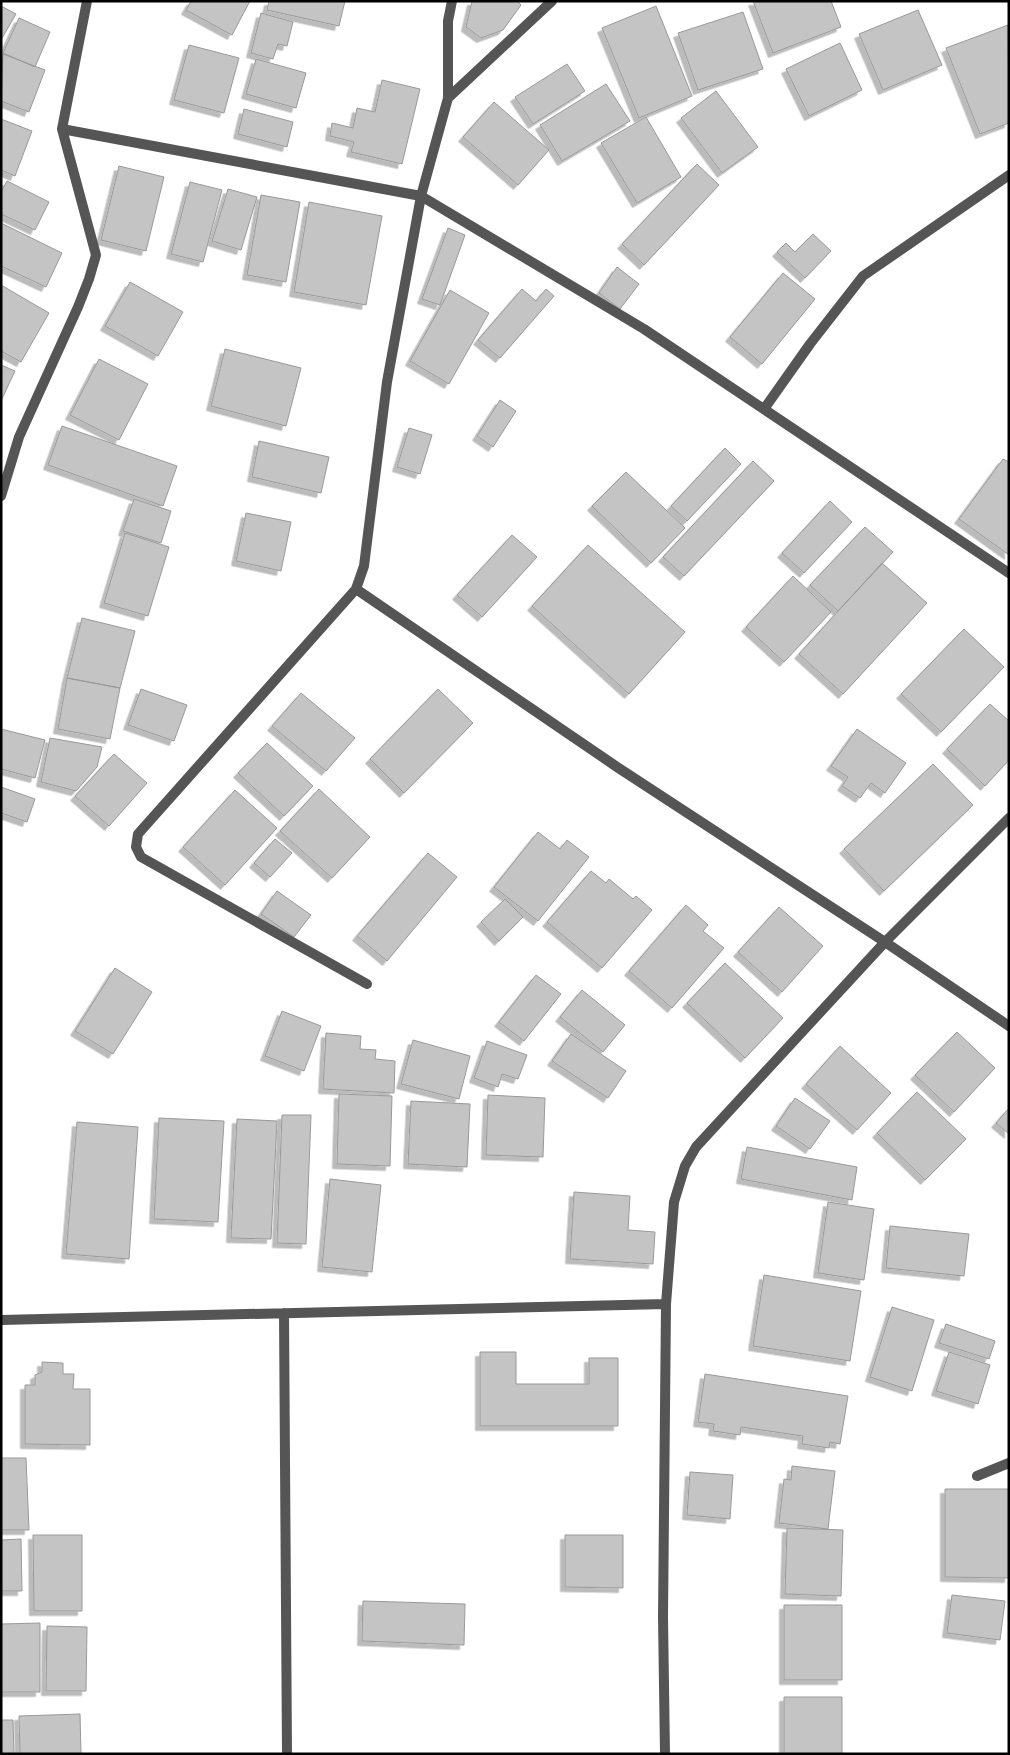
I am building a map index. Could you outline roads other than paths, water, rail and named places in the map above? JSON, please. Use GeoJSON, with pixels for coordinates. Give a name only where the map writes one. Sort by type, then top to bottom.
{"type":"FeatureCollection","features":[{"type":"Feature","properties":{"kind":"street"},"geometry":{"type":"LineString","coordinates":[[1,496],[19,437],[84,293],[96,255],[62,129],[87,1]]}},
{"type":"Feature","properties":{"kind":"street"},"geometry":{"type":"LineString","coordinates":[[367,984],[141,857],[136,847],[138,834],[356,590],[364,566],[387,382],[422,196],[448,98],[448,21],[452,1]]}},
{"type":"Feature","properties":{"kind":"street"},"geometry":{"type":"LineString","coordinates":[[448,98],[552,1]]}},
{"type":"Feature","properties":{"kind":"street"},"geometry":{"type":"LineString","coordinates":[[62,129],[422,196],[644,329],[1009,573]]}},
{"type":"Feature","properties":{"kind":"street"},"geometry":{"type":"LineString","coordinates":[[764,409],[810,344],[864,276],[1009,175]]}},
{"type":"Feature","properties":{"kind":"street"},"geometry":{"type":"LineString","coordinates":[[356,590],[617,767],[885,942],[1009,1026]]}},
{"type":"Feature","properties":{"kind":"street"},"geometry":{"type":"LineString","coordinates":[[664,1754],[663,1617],[666,1304],[674,1202],[685,1166],[696,1147],[885,942],[1009,818]]}},
{"type":"Feature","properties":{"kind":"street"},"geometry":{"type":"LineString","coordinates":[[1,1320],[666,1304]]}},
{"type":"Feature","properties":{"kind":"street"},"geometry":{"type":"LineString","coordinates":[[284,1313],[287,1754]]}},
{"type":"Feature","properties":{"kind":"street"},"geometry":{"type":"LineString","coordinates":[[977,1476],[1009,1463]]}}]}
